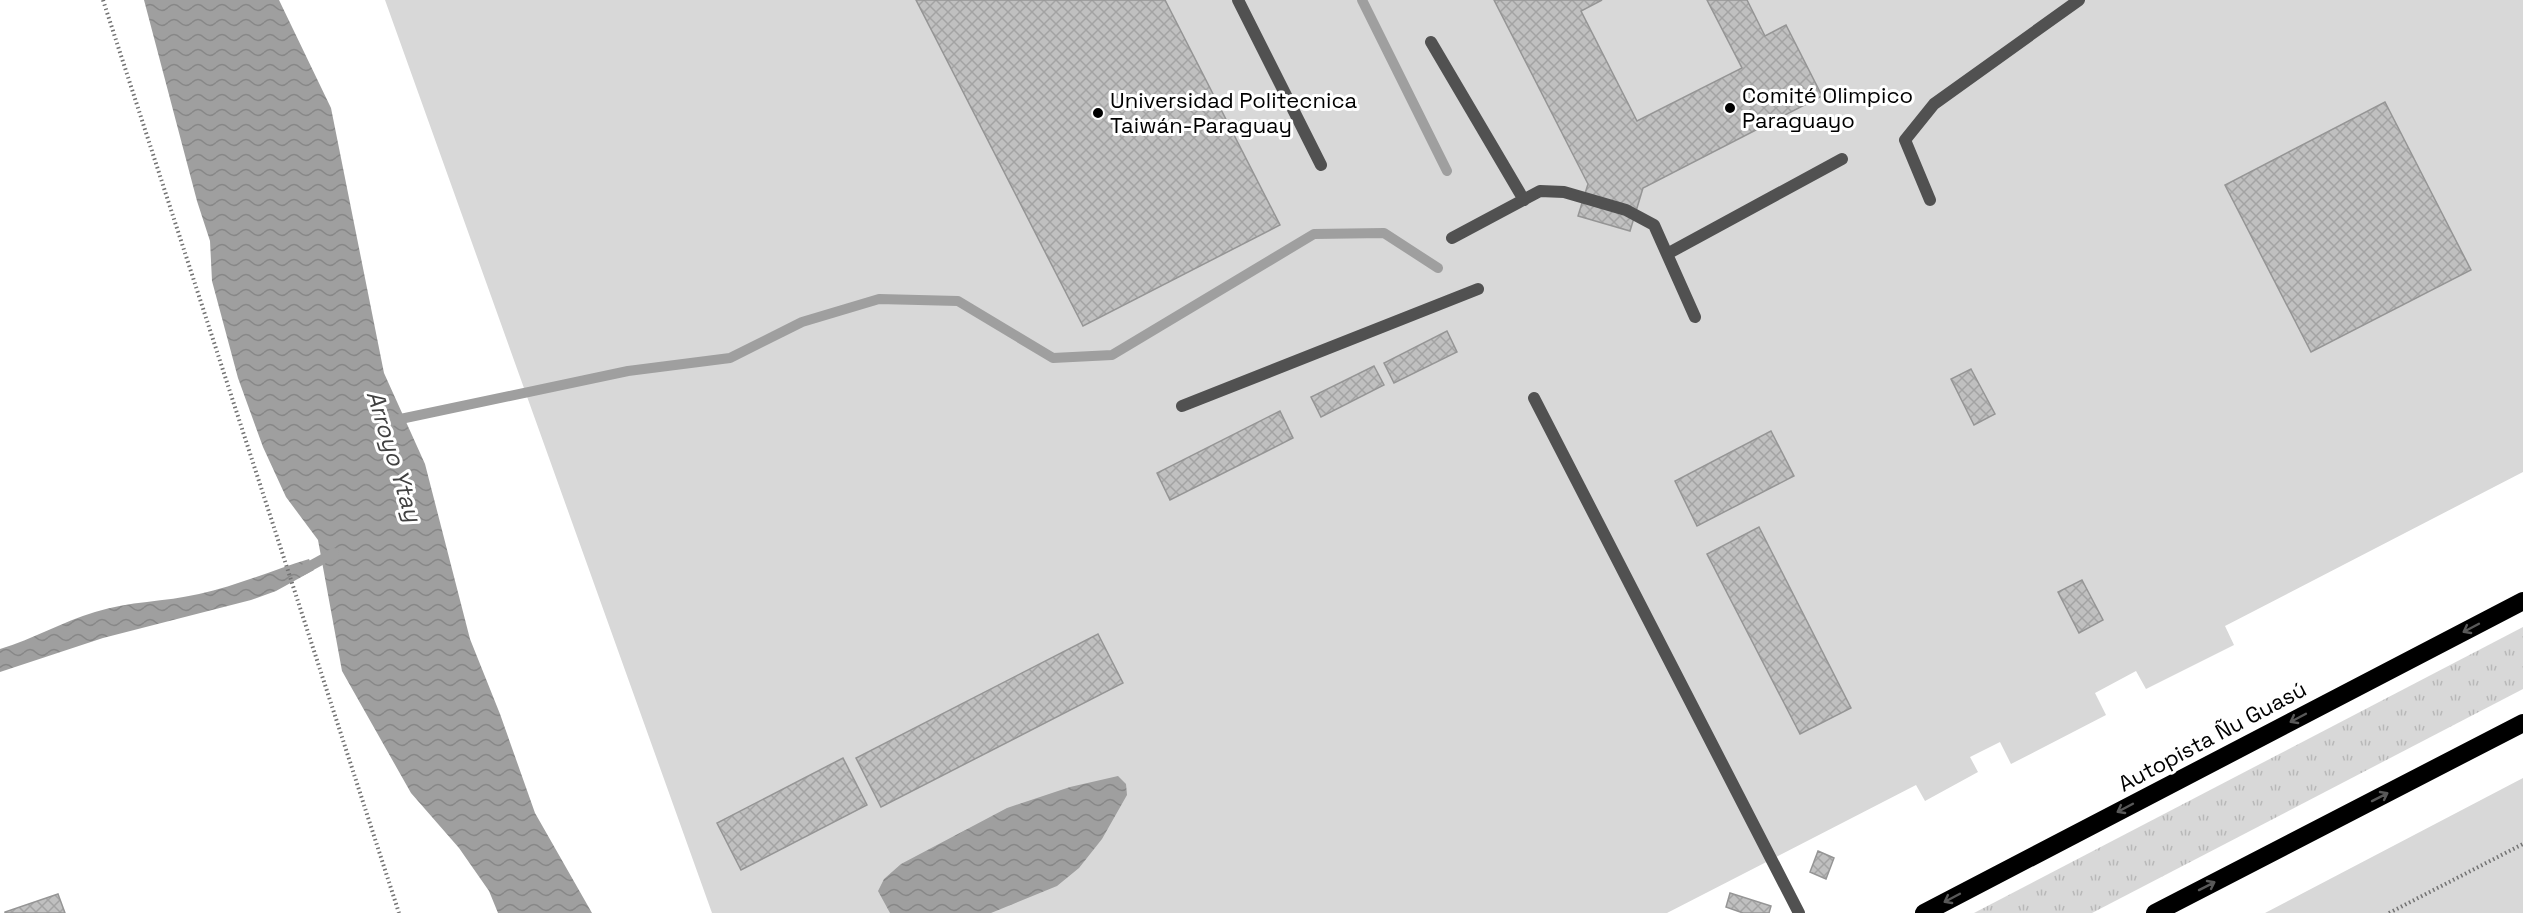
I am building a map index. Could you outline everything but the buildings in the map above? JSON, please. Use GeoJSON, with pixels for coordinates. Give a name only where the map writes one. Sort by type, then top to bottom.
{"type":"FeatureCollection","features":[{"type":"Feature","properties":{"kind":"highway","name":"Autopista Ñu Guasú"},"geometry":{"type":"LineString","coordinates":[[1924,913],[2523,601]]}},
{"type":"Feature","properties":{"kind":"highway"},"geometry":{"type":"LineString","coordinates":[[2155,913],[2523,723]]}},
{"type":"Feature","properties":{"kind":"lane"},"geometry":{"type":"LineString","coordinates":[[1238,0],[1321,165]]}},
{"type":"Feature","properties":{"kind":"lane"},"geometry":{"type":"LineString","coordinates":[[1930,200],[1905,141],[1934,104],[2079,0]]}},
{"type":"Feature","properties":{"kind":"lane"},"geometry":{"type":"LineString","coordinates":[[1431,42],[1524,200]]}},
{"type":"Feature","properties":{"kind":"lane"},"geometry":{"type":"LineString","coordinates":[[1667,254],[1842,159]]}},
{"type":"Feature","properties":{"kind":"lane"},"geometry":{"type":"LineString","coordinates":[[1452,238],[1540,191],[1564,192],[1626,210],[1654,225],[1695,317]]}},
{"type":"Feature","properties":{"kind":"lane"},"geometry":{"type":"LineString","coordinates":[[1182,406],[1478,288]]}},
{"type":"Feature","properties":{"kind":"lane"},"geometry":{"type":"LineString","coordinates":[[1534,398],[1799,913]]}},
{"type":"Feature","properties":{"kind":"path"},"geometry":{"type":"LineString","coordinates":[[103,0],[399,913]]}},
{"type":"Feature","properties":{"kind":"path"},"geometry":{"type":"LineString","coordinates":[[2389,913],[2523,844]]}},
{"type":"Feature","properties":{"kind":"green space"},"geometry":{"type":"Polygon","coordinates":[[[385,0],[2523,0],[2523,472],[2225,626],[2234,645],[2146,689],[2136,671],[2095,693],[2106,715],[2011,764],[2000,742],[1970,757],[1978,772],[1925,801],[1916,785],[1667,913],[712,913],[385,0]]]}},
{"type":"Feature","properties":{"kind":"green space"},"geometry":{"type":"Polygon","coordinates":[[[2523,627],[2523,689],[2092,913],[1974,913],[2523,627]]]}},
{"type":"Feature","properties":{"kind":"green space"},"geometry":{"type":"Polygon","coordinates":[[[2523,778],[2523,913],[2265,913],[2523,778]]]}},
{"type":"Feature","properties":{"kind":"water","name":"Arroyo Ytay"},"geometry":{"type":"Polygon","coordinates":[[[144,0],[279,0],[331,108],[384,373],[425,464],[470,639],[500,714],[535,813],[592,913],[498,913],[489,891],[459,848],[411,793],[342,671],[318,540],[286,497],[263,447],[238,378],[212,281],[210,241],[197,201],[144,0]]]}},
{"type":"Feature","properties":{"kind":"water"},"geometry":{"type":"Polygon","coordinates":[[[309,559],[314,570],[276,591],[251,600],[103,638],[0,672],[0,649],[83,616],[108,608],[213,591],[309,559]]]}},
{"type":"Feature","properties":{"kind":"water"},"geometry":{"type":"Polygon","coordinates":[[[1118,776],[1126,784],[1127,795],[1102,839],[1079,868],[1057,886],[991,913],[890,913],[878,891],[884,879],[901,864],[1007,808],[1070,787],[1118,776]]]}},
{"type":"Feature","properties":{"kind":"waterway"},"geometry":{"type":"LineString","coordinates":[[1362,0],[1447,171]]}},
{"type":"Feature","properties":{"kind":"waterway","name":"Arroyo Ytay"},"geometry":{"type":"LineString","coordinates":[[391,421],[628,371],[730,358],[802,322],[879,299],[958,301],[1053,358],[1112,355],[1314,234],[1384,233],[1438,268]]}},
{"type":"Feature","properties":{"kind":"waterway"},"geometry":{"type":"LineString","coordinates":[[301,571],[334,553]]}},
{"type":"Feature","properties":{"kind":"place","name":"Comité Olimpico Paraguayo"},"geometry":{"type":"Point","coordinates":[1730,108]}},
{"type":"Feature","properties":{"kind":"place","name":"Universidad Politecnica Taiwán-Paraguay"},"geometry":{"type":"Point","coordinates":[1098,113]}}]}
